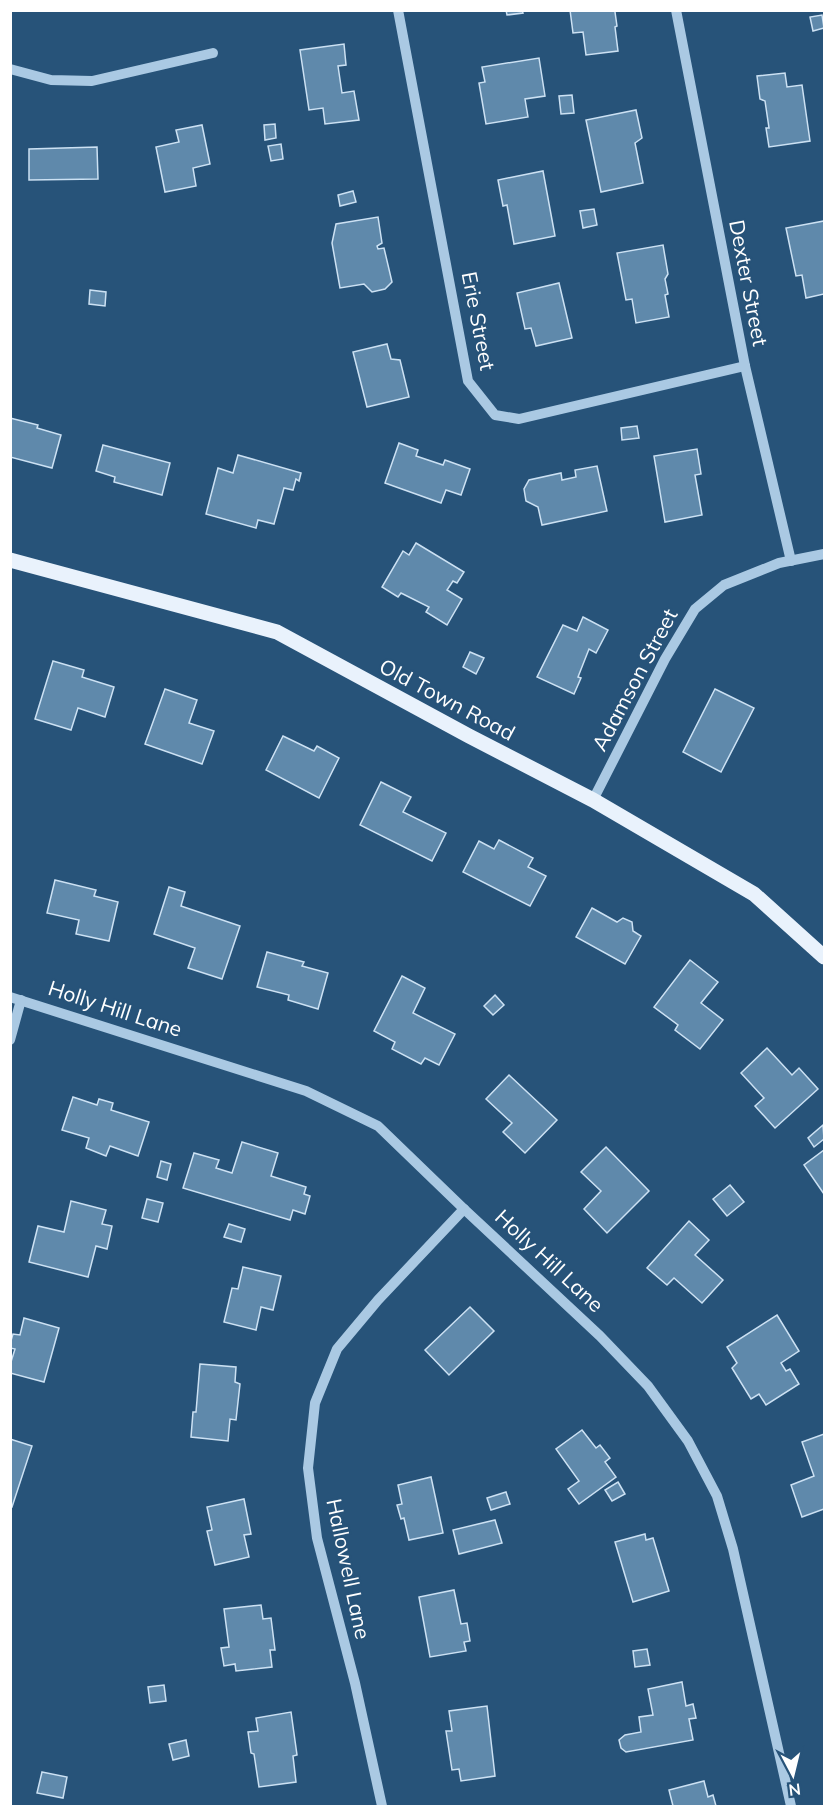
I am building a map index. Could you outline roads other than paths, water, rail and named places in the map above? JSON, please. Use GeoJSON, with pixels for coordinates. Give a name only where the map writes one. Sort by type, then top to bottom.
{"type":"FeatureCollection","features":[{"type":"Feature","properties":{"kind":"main road","name":"Old Town Road"},"geometry":{"type":"LineString","coordinates":[[10,560],[277,632],[459,731],[593,800],[754,894],[825,957]]}},
{"type":"Feature","properties":{"kind":"street","name":"Erie Street"},"geometry":{"type":"LineString","coordinates":[[398,10],[468,381],[495,415],[519,419],[745,366]]}},
{"type":"Feature","properties":{"kind":"street","name":"Dexter Street"},"geometry":{"type":"LineString","coordinates":[[676,10],[745,366],[791,561]]}},
{"type":"Feature","properties":{"kind":"street"},"geometry":{"type":"LineString","coordinates":[[10,69],[51,80],[92,81],[213,53]]}},
{"type":"Feature","properties":{"kind":"street","name":"Adamson Street"},"geometry":{"type":"LineString","coordinates":[[593,800],[665,659],[695,609],[724,585],[779,563],[825,554]]}},
{"type":"Feature","properties":{"kind":"street"},"geometry":{"type":"LineString","coordinates":[[10,1040],[16,998]]}},
{"type":"Feature","properties":{"kind":"street","name":"Holly Hill Lane"},"geometry":{"type":"LineString","coordinates":[[16,998],[306,1091],[378,1126],[600,1336],[648,1386],[688,1442],[717,1496],[733,1549],[791,1806]]}},
{"type":"Feature","properties":{"kind":"street","name":"Hallowell Lane"},"geometry":{"type":"LineString","coordinates":[[382,1806],[355,1683],[317,1538],[308,1468],[315,1403],[337,1348],[378,1300],[464,1209]]}}]}
